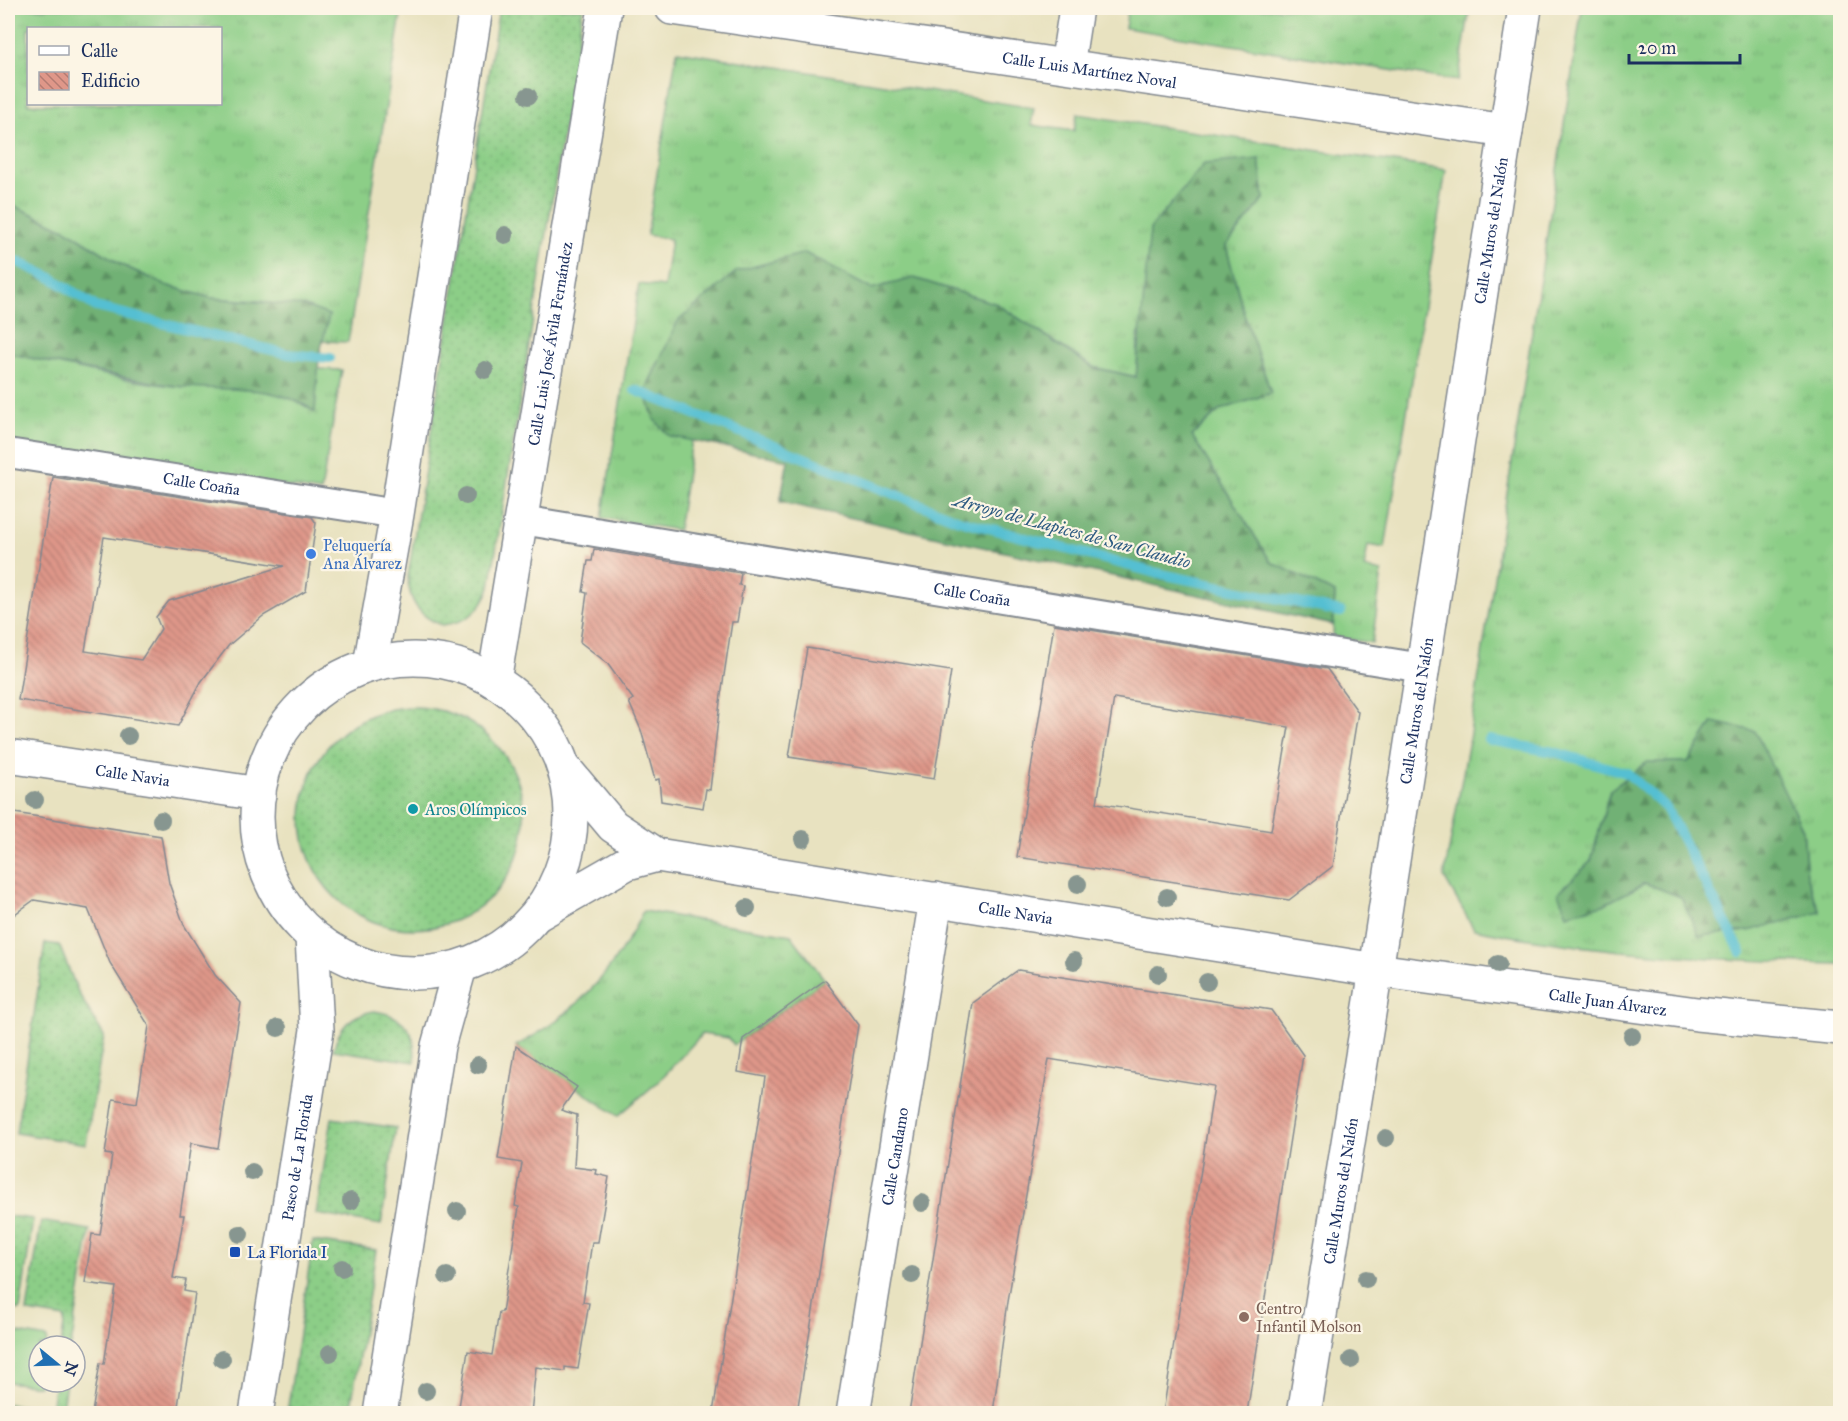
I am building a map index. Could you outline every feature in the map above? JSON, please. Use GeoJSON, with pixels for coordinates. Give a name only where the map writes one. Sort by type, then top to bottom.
{"type":"FeatureCollection","features":[{"type":"Feature","properties":{"kind":"street"},"geometry":{"type":"LineString","coordinates":[[370,665],[398,514],[476,8]]}},
{"type":"Feature","properties":{"kind":"street","name":"Calle Luis José Ávila Fernández"},"geometry":{"type":"LineString","coordinates":[[494,681],[605,8]]}},
{"type":"Feature","properties":{"kind":"street","name":"Calle Luis Martínez Noval"},"geometry":{"type":"LineString","coordinates":[[672,8],[1506,131]]}},
{"type":"Feature","properties":{"kind":"street"},"geometry":{"type":"LineString","coordinates":[[1067,66],[1076,8]]}},
{"type":"Feature","properties":{"kind":"street","name":"Calle Muros del Nalón"},"geometry":{"type":"LineString","coordinates":[[1304,1413],[1376,970],[1525,8]]}},
{"type":"Feature","properties":{"kind":"street","name":"Calle Coaña"},"geometry":{"type":"LineString","coordinates":[[8,453],[398,514]]}},
{"type":"Feature","properties":{"kind":"street","name":"Calle Coaña"},"geometry":{"type":"LineString","coordinates":[[522,520],[1422,668]]}},
{"type":"Feature","properties":{"kind":"street"},"geometry":{"type":"LineString","coordinates":[[402,659],[437,661],[466,668],[494,681],[523,704],[547,733],[566,770],[572,819],[561,869],[535,916],[506,943],[460,967],[418,975],[379,970],[344,957],[312,937],[290,915],[270,882],[258,840],[259,794],[269,753],[292,717],[322,688],[370,665],[402,659]]}},
{"type":"Feature","properties":{"kind":"street","name":"Calle Navia"},"geometry":{"type":"LineString","coordinates":[[8,756],[259,794]]}},
{"type":"Feature","properties":{"kind":"street","name":"Calle Navia"},"geometry":{"type":"LineString","coordinates":[[566,770],[613,826],[657,855]]}},
{"type":"Feature","properties":{"kind":"street","name":"Calle Navia"},"geometry":{"type":"LineString","coordinates":[[535,916],[627,863],[657,855],[1376,970]]}},
{"type":"Feature","properties":{"kind":"street","name":"Calle Candamo"},"geometry":{"type":"LineString","coordinates":[[853,1413],[936,899]]}},
{"type":"Feature","properties":{"kind":"street","name":"Paseo de La Florida"},"geometry":{"type":"LineString","coordinates":[[256,1413],[317,1030],[312,937]]}},
{"type":"Feature","properties":{"kind":"street"},"geometry":{"type":"LineString","coordinates":[[380,1413],[438,1046],[460,967]]}},
{"type":"Feature","properties":{"kind":"street","name":"Calle Juan Álvarez"},"geometry":{"type":"LineString","coordinates":[[1376,970],[1697,1014],[1840,1028]]}},
{"type":"Feature","properties":{"kind":"green space"},"geometry":{"type":"Polygon","coordinates":[[[8,8],[402,8],[348,342],[322,341],[329,315],[260,301],[211,298],[165,285],[120,264],[67,230],[8,203],[8,8]]]}},
{"type":"Feature","properties":{"kind":"green space"},"geometry":{"type":"Polygon","coordinates":[[[499,8],[583,8],[490,587],[482,603],[472,614],[459,622],[442,625],[427,617],[416,606],[410,593],[408,576],[499,8]]]}},
{"type":"Feature","properties":{"kind":"green space"},"geometry":{"type":"Polygon","coordinates":[[[1128,8],[1470,8],[1458,81],[1125,28],[1128,8]]]}},
{"type":"Feature","properties":{"kind":"green space"},"geometry":{"type":"Polygon","coordinates":[[[1582,8],[1840,8],[1840,964],[1702,958],[1611,950],[1519,938],[1474,929],[1444,877],[1468,746],[1582,8]],[[1713,722],[1688,762],[1647,763],[1610,790],[1591,862],[1558,893],[1603,905],[1645,883],[1681,897],[1748,931],[1820,912],[1807,878],[1803,830],[1781,790],[1713,722]]]}},
{"type":"Feature","properties":{"kind":"green space"},"geometry":{"type":"Polygon","coordinates":[[[677,51],[1034,108],[1031,125],[1074,131],[1077,114],[1446,170],[1385,548],[1368,545],[1364,568],[1382,572],[1372,643],[1333,637],[1335,593],[1271,562],[1192,436],[1220,410],[1271,393],[1244,314],[1226,246],[1264,199],[1259,159],[1138,335],[1137,377],[1093,367],[997,304],[914,278],[871,289],[805,253],[678,321],[645,391],[669,435],[692,440],[678,530],[602,518],[639,284],[664,287],[671,239],[647,235],[677,51]]]}},
{"type":"Feature","properties":{"kind":"green space"},"geometry":{"type":"Polygon","coordinates":[[[1259,159],[1264,199],[1226,246],[1244,314],[1271,393],[1220,410],[1192,436],[1271,562],[1335,593],[1333,625],[780,502],[788,460],[669,436],[654,419],[645,391],[678,321],[737,271],[805,253],[871,289],[914,278],[997,304],[1092,367],[1136,377],[1150,229],[1204,164],[1259,159]]]}},
{"type":"Feature","properties":{"kind":"green space"},"geometry":{"type":"Polygon","coordinates":[[[8,203],[67,230],[120,264],[165,285],[211,298],[305,306],[329,315],[319,357],[315,412],[281,395],[169,385],[8,353],[8,203]]]}},
{"type":"Feature","properties":{"kind":"green space"},"geometry":{"type":"Polygon","coordinates":[[[8,353],[90,372],[152,383],[264,391],[282,395],[314,412],[318,369],[342,370],[321,492],[8,442],[8,353]]]}},
{"type":"Feature","properties":{"kind":"green space"},"geometry":{"type":"Polygon","coordinates":[[[402,707],[424,707],[456,715],[492,739],[516,775],[522,796],[524,818],[522,840],[516,861],[492,897],[456,921],[424,929],[402,929],[370,921],[342,904],[327,889],[310,861],[302,829],[302,807],[310,775],[327,747],[342,732],[370,715],[402,707]]]}},
{"type":"Feature","properties":{"kind":"green space"},"geometry":{"type":"Polygon","coordinates":[[[1713,722],[1755,731],[1803,830],[1807,878],[1820,912],[1748,931],[1699,936],[1681,897],[1645,883],[1603,905],[1567,914],[1558,893],[1591,861],[1610,791],[1647,762],[1688,762],[1713,722]]]}},
{"type":"Feature","properties":{"kind":"green space"},"geometry":{"type":"Polygon","coordinates":[[[643,911],[791,935],[825,980],[734,1045],[729,1038],[702,1034],[660,1080],[618,1116],[516,1046],[557,1020],[591,989],[620,953],[643,911]]]}},
{"type":"Feature","properties":{"kind":"green space"},"geometry":{"type":"Polygon","coordinates":[[[45,943],[59,945],[79,994],[104,1036],[86,1144],[16,1133],[45,943]]]}},
{"type":"Feature","properties":{"kind":"green space"},"geometry":{"type":"Polygon","coordinates":[[[374,1011],[393,1016],[407,1027],[414,1042],[414,1062],[333,1050],[339,1034],[347,1023],[358,1015],[374,1011]]]}},
{"type":"Feature","properties":{"kind":"green space"},"geometry":{"type":"Polygon","coordinates":[[[332,1118],[396,1128],[381,1225],[316,1214],[332,1118]]]}},
{"type":"Feature","properties":{"kind":"green space"},"geometry":{"type":"Polygon","coordinates":[[[8,1216],[33,1219],[20,1310],[8,1308],[8,1216]]]}},
{"type":"Feature","properties":{"kind":"green space"},"geometry":{"type":"Polygon","coordinates":[[[41,1221],[90,1230],[73,1334],[63,1334],[65,1318],[27,1312],[41,1221]]]}},
{"type":"Feature","properties":{"kind":"green space"},"geometry":{"type":"Polygon","coordinates":[[[313,1241],[376,1250],[350,1413],[287,1413],[313,1241]]]}},
{"type":"Feature","properties":{"kind":"green space"},"geometry":{"type":"Polygon","coordinates":[[[8,1331],[27,1334],[27,1384],[8,1382],[8,1331]]]}},
{"type":"Feature","properties":{"kind":"green space"},"geometry":{"type":"Polygon","coordinates":[[[53,1394],[64,1394],[61,1413],[8,1413],[8,1404],[51,1410],[53,1394]]]}},
{"type":"Feature","properties":{"kind":"building"},"geometry":{"type":"Polygon","coordinates":[[[53,477],[312,517],[316,523],[306,591],[263,616],[229,645],[201,682],[178,726],[18,700],[53,477]],[[104,537],[85,651],[141,660],[161,629],[156,617],[169,601],[284,566],[104,537]]]}},
{"type":"Feature","properties":{"kind":"building"},"geometry":{"type":"Polygon","coordinates":[[[594,549],[741,573],[739,585],[743,586],[737,622],[732,622],[710,790],[706,789],[703,808],[661,801],[659,779],[655,780],[641,730],[629,702],[633,699],[607,663],[580,642],[587,593],[583,592],[588,561],[592,561],[594,549]]]}},
{"type":"Feature","properties":{"kind":"building"},"geometry":{"type":"Polygon","coordinates":[[[1054,624],[1327,669],[1358,712],[1333,866],[1289,900],[1017,857],[1054,624]],[[1114,698],[1097,803],[1271,831],[1289,727],[1114,698]]]}},
{"type":"Feature","properties":{"kind":"building"},"geometry":{"type":"Polygon","coordinates":[[[807,648],[951,671],[934,779],[789,757],[807,648]]]}},
{"type":"Feature","properties":{"kind":"building"},"geometry":{"type":"Polygon","coordinates":[[[8,812],[161,836],[169,883],[184,925],[215,975],[241,1003],[218,1148],[191,1143],[180,1215],[184,1215],[173,1278],[186,1280],[184,1291],[195,1293],[177,1413],[92,1413],[100,1363],[104,1364],[116,1287],[85,1283],[92,1234],[100,1235],[112,1155],[105,1154],[113,1099],[137,1103],[149,1026],[110,963],[88,909],[34,900],[8,919],[8,812]]]}},
{"type":"Feature","properties":{"kind":"building"},"geometry":{"type":"Polygon","coordinates":[[[1018,970],[1271,1010],[1303,1055],[1247,1413],[1163,1413],[1214,1086],[1049,1059],[1008,1301],[993,1413],[909,1413],[973,1003],[1018,970]]]}},
{"type":"Feature","properties":{"kind":"building"},"geometry":{"type":"Polygon","coordinates":[[[825,980],[858,1025],[797,1413],[713,1413],[765,1077],[738,1072],[743,1039],[825,980]]]}},
{"type":"Feature","properties":{"kind":"building"},"geometry":{"type":"Polygon","coordinates":[[[516,1046],[577,1087],[561,1110],[577,1115],[574,1167],[597,1170],[596,1174],[609,1177],[598,1242],[592,1242],[583,1302],[589,1303],[578,1369],[565,1367],[565,1371],[536,1367],[531,1413],[458,1413],[468,1351],[492,1355],[499,1312],[502,1312],[519,1207],[515,1206],[522,1163],[498,1159],[516,1046]]]}},
{"type":"Feature","properties":{"kind":"waterway","name":"Arroyo de Llapices de San Claudio"},"geometry":{"type":"LineString","coordinates":[[8,257],[52,278],[96,307],[288,354],[330,358]]}},
{"type":"Feature","properties":{"kind":"waterway","name":"Arroyo de Llapices de San Claudio"},"geometry":{"type":"LineString","coordinates":[[635,390],[959,520],[1152,572],[1341,612]]}},
{"type":"Feature","properties":{"kind":"waterway","name":"Arroyo de Llapices de San Claudio"},"geometry":{"type":"LineString","coordinates":[[1489,740],[1554,752],[1627,773],[1666,808],[1741,952]]}},
{"type":"Feature","properties":{"kind":"place","name":"Peluquería Ana Álvarez"},"geometry":{"type":"Point","coordinates":[311,554]}},
{"type":"Feature","properties":{"kind":"place","name":"Aros Olímpicos"},"geometry":{"type":"Point","coordinates":[413,809]}},
{"type":"Feature","properties":{"kind":"place","name":"La Florida I"},"geometry":{"type":"Point","coordinates":[235,1252]}},
{"type":"Feature","properties":{"kind":"place","name":"Centro Infantil Molson"},"geometry":{"type":"Point","coordinates":[1244,1317]}}]}
